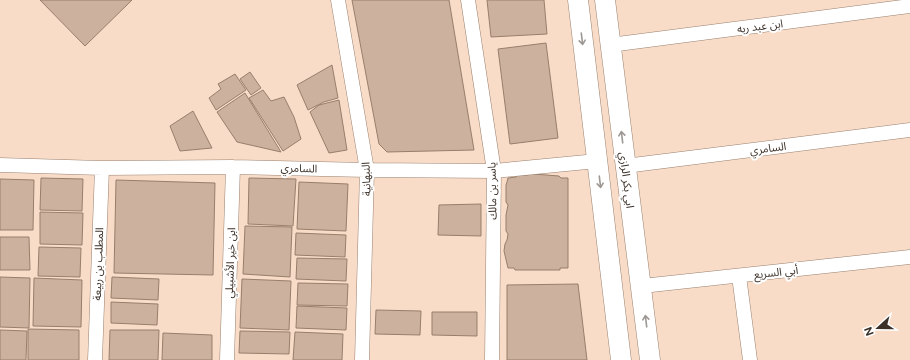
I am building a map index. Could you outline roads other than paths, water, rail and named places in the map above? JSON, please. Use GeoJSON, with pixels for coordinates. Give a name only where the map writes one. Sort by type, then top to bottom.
{"type":"FeatureCollection","features":[{"type":"Feature","properties":{"kind":"street","name":"النبهانية"},"geometry":{"type":"LineString","coordinates":[[338,0],[367,170],[362,360]]}},
{"type":"Feature","properties":{"kind":"street","name":"ياسر بن مالك"},"geometry":{"type":"LineString","coordinates":[[468,0],[494,171],[492,360]]}},
{"type":"Feature","properties":{"kind":"street"},"geometry":{"type":"LineString","coordinates":[[578,0],[621,360]]}},
{"type":"Feature","properties":{"kind":"street","name":"ابي بكر الرازي"},"geometry":{"type":"LineString","coordinates":[[605,0],[625,166],[642,286],[650,360]]}},
{"type":"Feature","properties":{"kind":"street","name":"ابن عبد ربه"},"geometry":{"type":"LineString","coordinates":[[610,45],[910,6]]}},
{"type":"Feature","properties":{"kind":"street","name":"السامري"},"geometry":{"type":"LineString","coordinates":[[625,166],[910,130]]}},
{"type":"Feature","properties":{"kind":"street","name":"السامري"},"geometry":{"type":"LineString","coordinates":[[0,165],[102,168],[233,166],[367,170],[494,171],[597,161]]}},
{"type":"Feature","properties":{"kind":"street","name":"ابن خير الأشبيلي"},"geometry":{"type":"LineString","coordinates":[[226,360],[233,166]]}},
{"type":"Feature","properties":{"kind":"street","name":"المطلب بن ربيعة"},"geometry":{"type":"LineString","coordinates":[[95,360],[102,168]]}},
{"type":"Feature","properties":{"kind":"street","name":"أبي السريع"},"geometry":{"type":"LineString","coordinates":[[642,286],[910,257]]}},
{"type":"Feature","properties":{"kind":"street"},"geometry":{"type":"LineString","coordinates":[[739,276],[750,360]]}}]}
